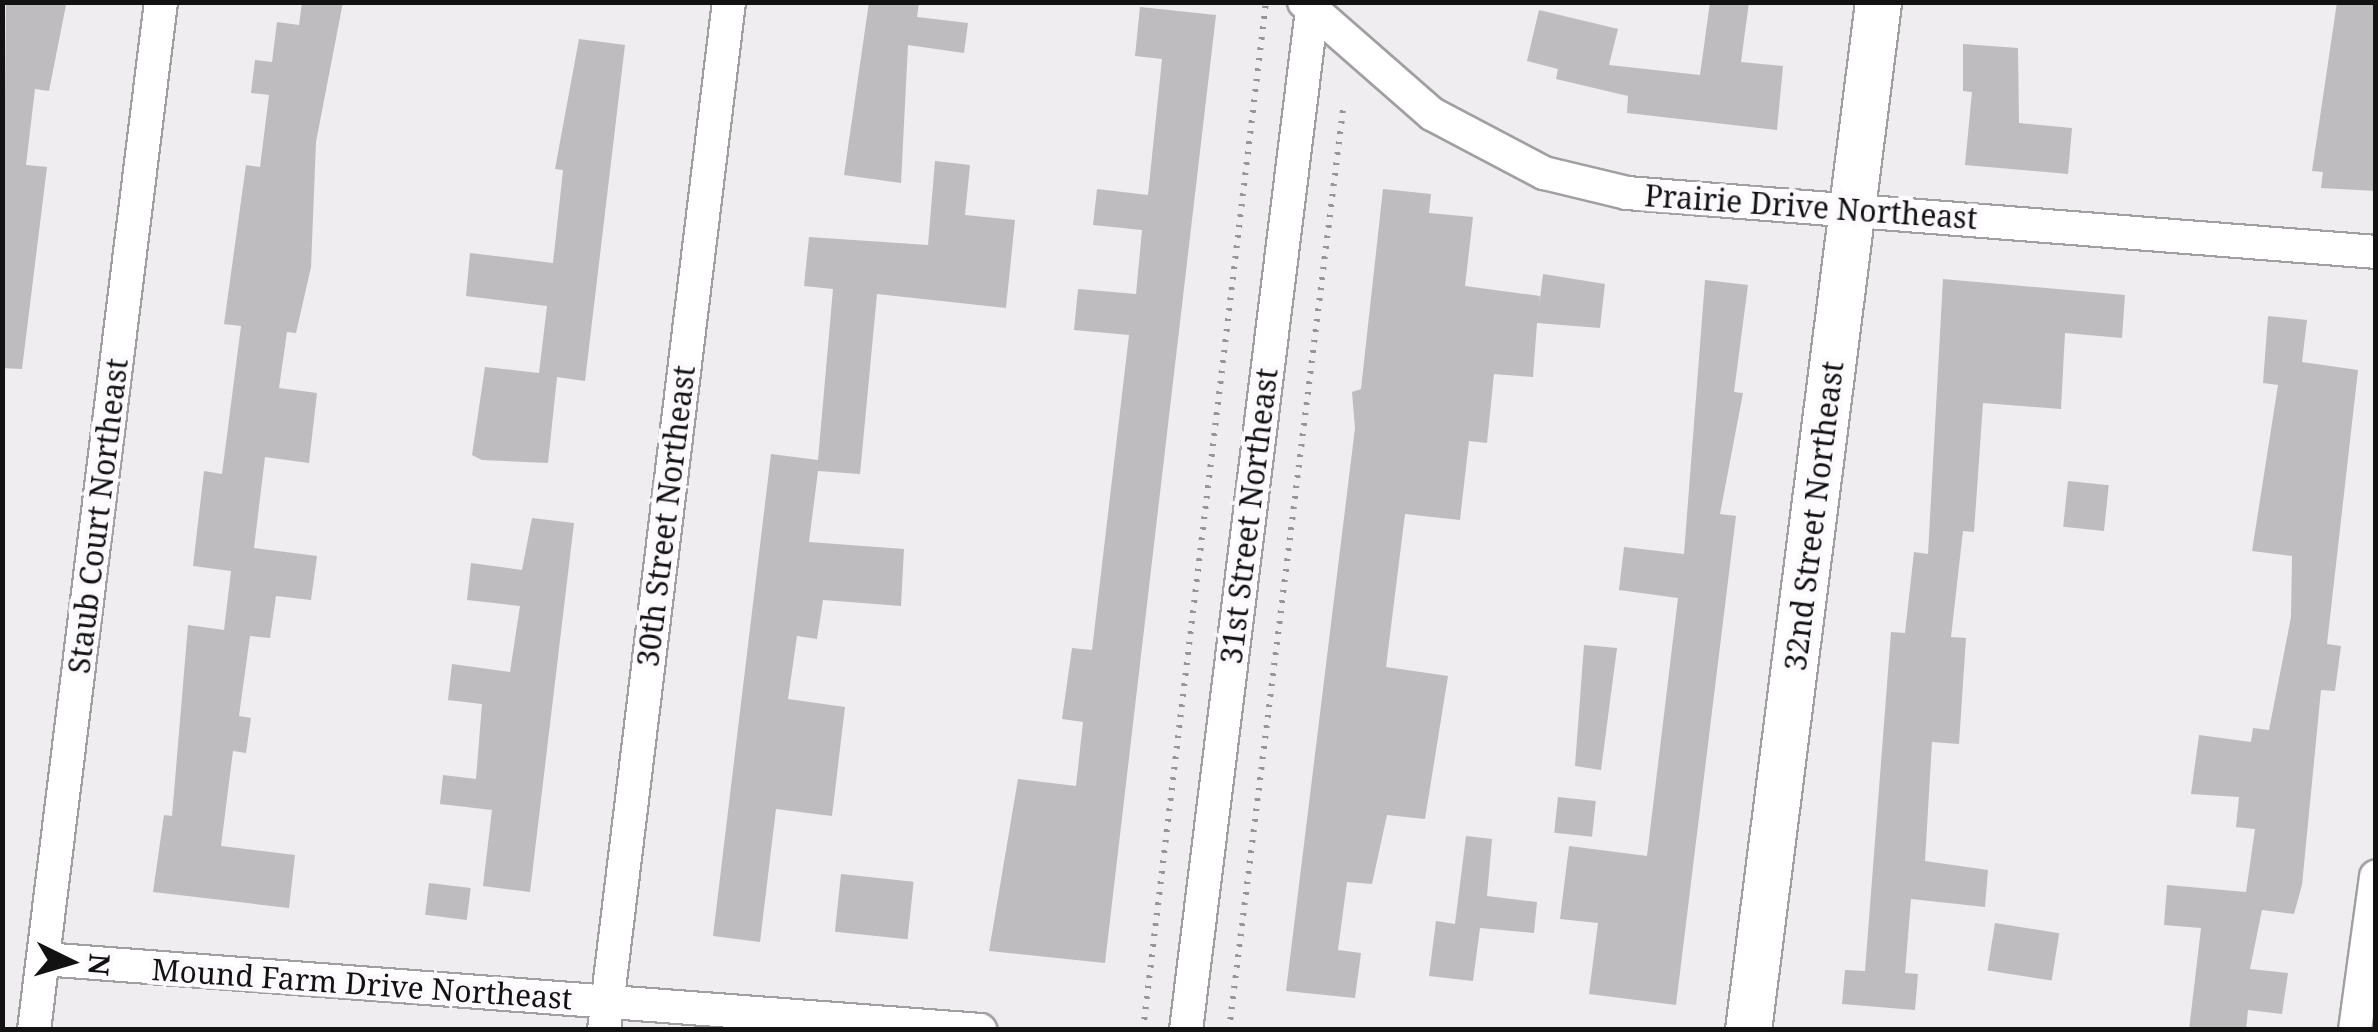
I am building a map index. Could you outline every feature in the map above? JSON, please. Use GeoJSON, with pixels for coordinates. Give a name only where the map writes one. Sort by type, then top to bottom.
{"type":"FeatureCollection","features":[{"type":"Feature","properties":{"kind":"main road","name":"32nd Street Northeast"},"geometry":{"type":"LineString","coordinates":[[1748,1030],[1878,2]]}},
{"type":"Feature","properties":{"kind":"street","name":"Staub Court Northeast"},"geometry":{"type":"LineString","coordinates":[[34,1030],[161,2]]}},
{"type":"Feature","properties":{"kind":"street","name":"30th Street Northeast"},"geometry":{"type":"LineString","coordinates":[[605,1016],[729,2]]}},
{"type":"Feature","properties":{"kind":"street","name":"Prairie Drive Northeast"},"geometry":{"type":"LineString","coordinates":[[1309,5],[1432,114],[1544,173],[1626,193],[2376,252]]}},
{"type":"Feature","properties":{"kind":"street","name":"31st Street Northeast"},"geometry":{"type":"LineString","coordinates":[[1186,1030],[1309,5]]}},
{"type":"Feature","properties":{"kind":"street"},"geometry":{"type":"LineString","coordinates":[[2356,1030],[2376,876]]}},
{"type":"Feature","properties":{"kind":"street","name":"Mound Farm Drive Northeast"},"geometry":{"type":"LineString","coordinates":[[43,959],[605,1016],[980,1030]]}},
{"type":"Feature","properties":{"kind":"path"},"geometry":{"type":"LineString","coordinates":[[1144,1030],[1266,2]]}},
{"type":"Feature","properties":{"kind":"path"},"geometry":{"type":"LineString","coordinates":[[1229,1030],[1343,109]]}},
{"type":"Feature","properties":{"kind":"building"},"geometry":{"type":"Polygon","coordinates":[[[6,2],[66,5],[49,91],[35,89],[26,165],[47,167],[22,369],[2,368],[6,2]]]}},
{"type":"Feature","properties":{"kind":"building"},"geometry":{"type":"Polygon","coordinates":[[[302,2],[343,2],[316,142],[311,267],[296,333],[287,332],[279,388],[317,393],[309,463],[265,457],[254,548],[317,556],[311,600],[276,596],[270,638],[250,636],[239,716],[251,718],[246,753],[233,751],[221,846],[295,855],[289,908],[153,892],[164,815],[172,816],[188,625],[224,630],[231,571],[193,566],[204,471],[222,474],[241,326],[224,324],[246,165],[260,167],[269,95],[251,93],[255,60],[272,62],[277,22],[299,25],[302,2]]]}},
{"type":"Feature","properties":{"kind":"building"},"geometry":{"type":"Polygon","coordinates":[[[869,2],[919,2],[917,17],[968,23],[964,53],[908,45],[901,183],[844,175],[869,2]]]}},
{"type":"Feature","properties":{"kind":"building"},"geometry":{"type":"Polygon","coordinates":[[[1710,2],[1749,2],[1741,62],[1783,66],[1777,130],[1627,113],[1628,96],[1556,79],[1558,69],[1527,61],[1539,10],[1618,29],[1609,65],[1700,75],[1710,2]]]}},
{"type":"Feature","properties":{"kind":"building"},"geometry":{"type":"Polygon","coordinates":[[[2337,2],[2376,2],[2376,191],[2321,188],[2323,172],[2312,171],[2337,2]]]}},
{"type":"Feature","properties":{"kind":"building"},"geometry":{"type":"Polygon","coordinates":[[[1140,7],[1216,15],[1105,963],[989,951],[1018,779],[1076,786],[1083,722],[1062,719],[1072,648],[1092,650],[1129,335],[1074,330],[1078,289],[1136,294],[1142,230],[1093,225],[1097,189],[1148,195],[1162,59],[1135,56],[1140,7]]]}},
{"type":"Feature","properties":{"kind":"building"},"geometry":{"type":"Polygon","coordinates":[[[579,39],[625,45],[585,381],[557,377],[548,463],[482,460],[472,455],[485,367],[539,373],[547,306],[466,296],[470,253],[553,263],[563,170],[555,169],[579,39]]]}},
{"type":"Feature","properties":{"kind":"building"},"geometry":{"type":"Polygon","coordinates":[[[1963,44],[2018,48],[2019,123],[2072,128],[2068,174],[1965,165],[1972,92],[1963,91],[1963,44]]]}},
{"type":"Feature","properties":{"kind":"building"},"geometry":{"type":"Polygon","coordinates":[[[935,161],[970,165],[965,215],[1015,220],[1006,308],[877,294],[860,474],[818,471],[809,542],[904,549],[901,606],[823,600],[817,639],[797,636],[788,699],[845,707],[832,816],[776,809],[760,942],[713,936],[771,454],[818,460],[833,289],[804,286],[809,237],[928,245],[935,161]]]}},
{"type":"Feature","properties":{"kind":"building"},"geometry":{"type":"Polygon","coordinates":[[[1383,189],[1431,194],[1429,213],[1473,217],[1465,286],[1540,296],[1539,307],[1543,274],[1605,284],[1600,328],[1537,323],[1533,377],[1494,374],[1487,443],[1469,441],[1460,520],[1405,514],[1386,667],[1448,676],[1425,819],[1387,815],[1372,884],[1347,882],[1338,950],[1361,953],[1355,998],[1286,991],[1355,428],[1352,392],[1361,389],[1383,189]]]}},
{"type":"Feature","properties":{"kind":"building"},"geometry":{"type":"Polygon","coordinates":[[[1943,279],[2125,295],[2122,338],[2065,333],[2061,409],[1983,403],[1974,532],[1963,531],[1951,637],[1966,638],[1959,744],[1932,742],[1925,861],[1988,870],[1985,907],[1911,899],[1905,973],[1918,974],[1915,1010],[1842,1004],[1845,970],[1865,971],[1891,632],[1905,633],[1914,552],[1928,554],[1943,279]]]}},
{"type":"Feature","properties":{"kind":"building"},"geometry":{"type":"Polygon","coordinates":[[[1705,280],[1748,285],[1734,392],[1743,393],[1720,514],[1736,516],[1676,1005],[1589,994],[1598,923],[1560,919],[1569,846],[1647,856],[1678,598],[1619,590],[1624,547],[1684,554],[1705,280]]]}},
{"type":"Feature","properties":{"kind":"building"},"geometry":{"type":"Polygon","coordinates":[[[2268,316],[2307,320],[2302,362],[2358,370],[2327,644],[2341,646],[2335,691],[2321,690],[2302,885],[2294,914],[2262,910],[2250,969],[2288,973],[2282,1014],[2248,1010],[2246,1030],[2189,1030],[2201,928],[2164,925],[2167,885],[2246,892],[2255,829],[2236,827],[2239,797],[2191,794],[2199,735],[2251,742],[2253,728],[2269,730],[2291,617],[2292,556],[2252,551],[2278,385],[2263,383],[2268,316]]]}},
{"type":"Feature","properties":{"kind":"building"},"geometry":{"type":"Polygon","coordinates":[[[2068,481],[2109,485],[2104,531],[2063,527],[2068,481]]]}},
{"type":"Feature","properties":{"kind":"building"},"geometry":{"type":"Polygon","coordinates":[[[532,518],[574,523],[530,892],[483,886],[492,810],[440,804],[443,775],[476,779],[482,704],[448,700],[452,664],[510,672],[520,606],[467,600],[471,563],[522,570],[532,518]]]}},
{"type":"Feature","properties":{"kind":"building"},"geometry":{"type":"Polygon","coordinates":[[[1584,645],[1617,648],[1601,770],[1575,766],[1584,645]]]}},
{"type":"Feature","properties":{"kind":"building"},"geometry":{"type":"Polygon","coordinates":[[[1558,797],[1596,801],[1592,837],[1554,833],[1558,797]]]}},
{"type":"Feature","properties":{"kind":"building"},"geometry":{"type":"Polygon","coordinates":[[[1466,836],[1492,839],[1487,896],[1537,902],[1534,933],[1480,928],[1473,981],[1429,976],[1436,921],[1455,924],[1466,836]]]}},
{"type":"Feature","properties":{"kind":"building"},"geometry":{"type":"Polygon","coordinates":[[[841,874],[914,882],[908,939],[835,932],[841,874]]]}},
{"type":"Feature","properties":{"kind":"building"},"geometry":{"type":"Polygon","coordinates":[[[429,883],[471,888],[467,920],[425,915],[429,883]]]}},
{"type":"Feature","properties":{"kind":"building"},"geometry":{"type":"Polygon","coordinates":[[[1995,923],[2059,933],[2052,981],[1987,970],[1995,923]]]}}]}
